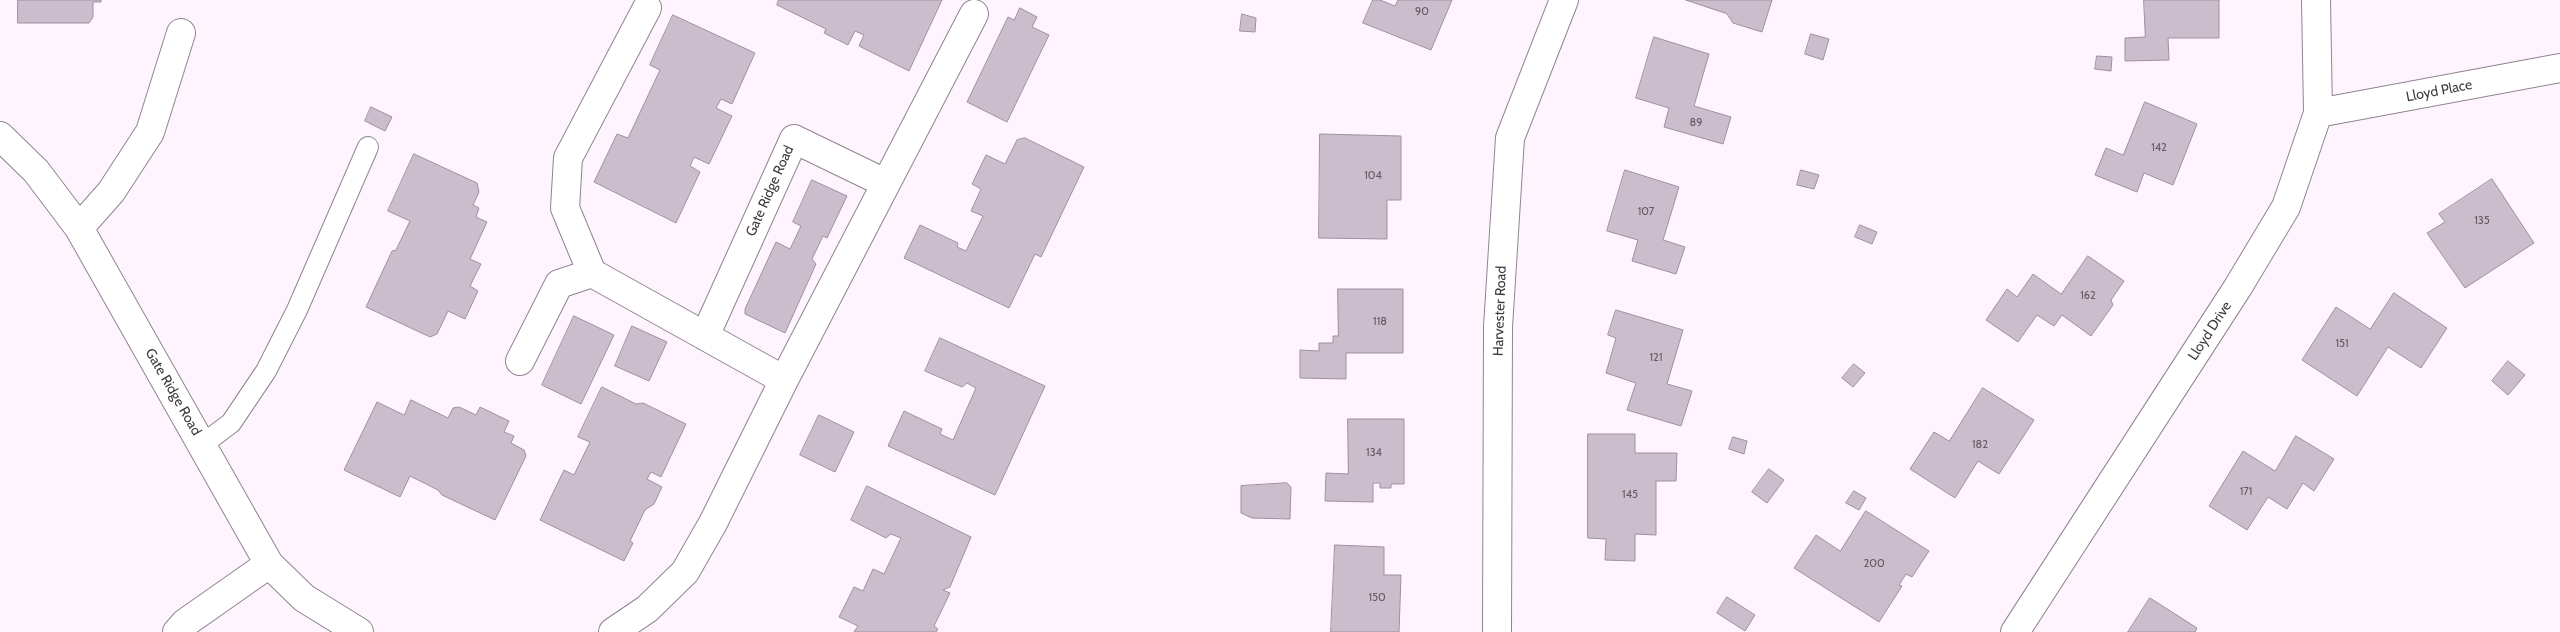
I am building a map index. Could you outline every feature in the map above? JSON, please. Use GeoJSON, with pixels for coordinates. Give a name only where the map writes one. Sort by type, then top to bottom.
{"type":"FeatureCollection","features":[{"type":"Feature","properties":{"kind":"street","name":"Harvester Road"},"geometry":{"type":"LineString","coordinates":[[1497,632],[1498,327],[1510,138],[1564,0]]}},
{"type":"Feature","properties":{"kind":"street","name":"Lloyd Drive"},"geometry":{"type":"LineString","coordinates":[[2015,632],[2227,304],[2286,207],[2318,113],[2316,0]]}},
{"type":"Feature","properties":{"kind":"street"},"geometry":{"type":"LineString","coordinates":[[647,8],[568,158],[565,208],[592,273],[784,380]]}},
{"type":"Feature","properties":{"kind":"street"},"geometry":{"type":"LineString","coordinates":[[613,632],[647,608],[684,572],[714,523],[784,380],[974,14]]}},
{"type":"Feature","properties":{"kind":"street"},"geometry":{"type":"LineString","coordinates":[[79,228],[111,192],[150,132],[181,33]]}},
{"type":"Feature","properties":{"kind":"street","name":"Lloyd Place"},"geometry":{"type":"LineString","coordinates":[[2318,113],[2560,68]]}},
{"type":"Feature","properties":{"kind":"street","name":"Gate Ridge Road"},"geometry":{"type":"LineString","coordinates":[[0,136],[36,171],[79,228],[270,564],[304,598],[359,632]]}},
{"type":"Feature","properties":{"kind":"street","name":"Gate Ridge Road"},"geometry":{"type":"LineString","coordinates":[[705,336],[794,139],[886,183]]}},
{"type":"Feature","properties":{"kind":"street"},"geometry":{"type":"LineString","coordinates":[[520,361],[559,284],[592,273]]}},
{"type":"Feature","properties":{"kind":"street"},"geometry":{"type":"LineString","coordinates":[[177,632],[185,623],[270,564]]}},
{"type":"Feature","properties":{"kind":"lane"},"geometry":{"type":"LineString","coordinates":[[203,444],[231,423],[266,371],[297,310],[368,146]]}},
{"type":"Feature","properties":{"kind":"building"},"geometry":{"type":"Polygon","coordinates":[[[18,0],[101,0],[101,2],[93,2],[93,17],[89,23],[18,23],[18,0]]]}},
{"type":"Feature","properties":{"kind":"building"},"geometry":{"type":"Polygon","coordinates":[[[779,0],[942,0],[909,71],[859,46],[864,35],[855,31],[848,45],[824,33],[826,29],[777,5],[779,0]]]}},
{"type":"Feature","properties":{"kind":"building"},"geometry":{"type":"Polygon","coordinates":[[[1373,0],[1380,0],[1395,6],[1398,0],[1452,0],[1431,50],[1363,23],[1373,0]]]}},
{"type":"Feature","properties":{"kind":"building"},"geometry":{"type":"Polygon","coordinates":[[[1686,0],[1772,0],[1762,32],[1733,23],[1727,14],[1686,0]]]}},
{"type":"Feature","properties":{"kind":"building"},"geometry":{"type":"Polygon","coordinates":[[[2144,0],[2219,0],[2219,38],[2168,38],[2169,60],[2125,61],[2125,38],[2145,37],[2144,0]]]}},
{"type":"Feature","properties":{"kind":"building"},"geometry":{"type":"Polygon","coordinates":[[[1020,8],[1037,17],[1032,27],[1049,35],[1007,122],[967,102],[1008,17],[1014,20],[1020,8]]]}},
{"type":"Feature","properties":{"kind":"building"},"geometry":{"type":"Polygon","coordinates":[[[1242,14],[1256,18],[1255,32],[1240,31],[1242,14]]]}},
{"type":"Feature","properties":{"kind":"building"},"geometry":{"type":"Polygon","coordinates":[[[673,15],[755,53],[732,104],[721,99],[716,108],[732,116],[709,164],[694,157],[690,166],[700,172],[676,223],[594,182],[617,134],[628,138],[660,70],[650,65],[673,15]]]}},
{"type":"Feature","properties":{"kind":"building"},"geometry":{"type":"Polygon","coordinates":[[[1811,34],[1829,39],[1823,60],[1805,54],[1811,34]]]}},
{"type":"Feature","properties":{"kind":"building"},"geometry":{"type":"Polygon","coordinates":[[[1654,37],[1709,54],[1694,106],[1731,117],[1723,144],[1664,127],[1669,108],[1636,98],[1654,37]]]}},
{"type":"Feature","properties":{"kind":"building"},"geometry":{"type":"Polygon","coordinates":[[[2097,56],[2112,57],[2111,71],[2095,69],[2097,56]]]}},
{"type":"Feature","properties":{"kind":"building"},"geometry":{"type":"Polygon","coordinates":[[[2145,102],[2197,124],[2173,185],[2144,173],[2137,192],[2095,175],[2106,148],[2123,155],[2145,102]]]}},
{"type":"Feature","properties":{"kind":"building"},"geometry":{"type":"Polygon","coordinates":[[[371,107],[392,117],[385,131],[365,121],[371,107]]]}},
{"type":"Feature","properties":{"kind":"building"},"geometry":{"type":"Polygon","coordinates":[[[1320,134],[1401,136],[1401,200],[1387,200],[1387,239],[1319,238],[1320,134]]]}},
{"type":"Feature","properties":{"kind":"building"},"geometry":{"type":"Polygon","coordinates":[[[1025,138],[1084,167],[1041,257],[1035,254],[1009,308],[904,258],[920,225],[958,243],[957,247],[966,251],[983,216],[971,211],[981,189],[972,184],[986,155],[1005,164],[1017,140],[1025,138]]]}},
{"type":"Feature","properties":{"kind":"building"},"geometry":{"type":"Polygon","coordinates":[[[414,154],[477,183],[479,192],[473,205],[479,208],[476,217],[487,222],[470,259],[481,264],[470,286],[478,291],[465,319],[448,311],[437,334],[430,337],[366,307],[392,251],[396,250],[410,221],[388,211],[414,154]]]}},
{"type":"Feature","properties":{"kind":"building"},"geometry":{"type":"Polygon","coordinates":[[[1625,170],[1679,187],[1663,240],[1685,247],[1676,274],[1632,261],[1638,240],[1607,231],[1625,170]]]}},
{"type":"Feature","properties":{"kind":"building"},"geometry":{"type":"Polygon","coordinates":[[[1801,170],[1819,175],[1814,189],[1797,185],[1801,170]]]}},
{"type":"Feature","properties":{"kind":"building"},"geometry":{"type":"Polygon","coordinates":[[[2492,179],[2534,243],[2465,288],[2427,233],[2445,222],[2439,214],[2492,179]]]}},
{"type":"Feature","properties":{"kind":"building"},"geometry":{"type":"Polygon","coordinates":[[[812,180],[847,196],[827,238],[823,236],[812,259],[816,264],[785,333],[745,314],[745,309],[776,242],[790,249],[801,226],[793,222],[812,180]]]}},
{"type":"Feature","properties":{"kind":"building"},"geometry":{"type":"Polygon","coordinates":[[[1860,225],[1877,232],[1872,244],[1855,237],[1860,225]]]}},
{"type":"Feature","properties":{"kind":"building"},"geometry":{"type":"Polygon","coordinates":[[[2088,256],[2124,281],[2111,300],[2113,305],[2091,336],[2062,315],[2054,326],[2037,315],[2018,342],[1986,320],[2007,289],[2017,297],[2033,274],[2061,294],[2088,256]]]}},
{"type":"Feature","properties":{"kind":"building"},"geometry":{"type":"Polygon","coordinates":[[[1338,289],[1403,289],[1403,353],[1346,353],[1346,379],[1300,378],[1300,350],[1319,351],[1319,343],[1333,343],[1333,336],[1338,336],[1338,289]]]}},
{"type":"Feature","properties":{"kind":"building"},"geometry":{"type":"Polygon","coordinates":[[[2394,293],[2447,328],[2421,368],[2388,347],[2357,396],[2302,360],[2336,307],[2370,329],[2394,293]]]}},
{"type":"Feature","properties":{"kind":"building"},"geometry":{"type":"Polygon","coordinates":[[[1616,310],[1683,330],[1667,384],[1692,391],[1681,426],[1627,410],[1636,383],[1606,373],[1616,338],[1608,335],[1616,310]]]}},
{"type":"Feature","properties":{"kind":"building"},"geometry":{"type":"Polygon","coordinates":[[[574,316],[614,335],[581,404],[542,385],[574,316]]]}},
{"type":"Feature","properties":{"kind":"building"},"geometry":{"type":"Polygon","coordinates":[[[632,326],[667,342],[649,381],[615,366],[632,326]]]}},
{"type":"Feature","properties":{"kind":"building"},"geometry":{"type":"Polygon","coordinates":[[[940,338],[1045,386],[995,495],[888,446],[904,411],[942,429],[940,434],[953,440],[976,388],[967,383],[962,387],[925,371],[940,338]]]}},
{"type":"Feature","properties":{"kind":"building"},"geometry":{"type":"Polygon","coordinates":[[[2508,361],[2525,375],[2508,395],[2492,381],[2508,361]]]}},
{"type":"Feature","properties":{"kind":"building"},"geometry":{"type":"Polygon","coordinates":[[[1854,364],[1865,373],[1853,387],[1842,378],[1854,364]]]}},
{"type":"Feature","properties":{"kind":"building"},"geometry":{"type":"Polygon","coordinates":[[[602,387],[636,404],[643,403],[686,424],[661,477],[651,472],[647,479],[662,487],[654,504],[645,510],[630,541],[633,543],[624,561],[540,520],[564,470],[574,475],[590,442],[578,437],[602,387]]]}},
{"type":"Feature","properties":{"kind":"building"},"geometry":{"type":"Polygon","coordinates":[[[1983,388],[2034,420],[1999,474],[1978,461],[1955,498],[1910,469],[1934,432],[1949,441],[1983,388]]]}},
{"type":"Feature","properties":{"kind":"building"},"geometry":{"type":"Polygon","coordinates":[[[411,400],[448,418],[453,408],[459,407],[476,415],[480,407],[509,421],[504,432],[514,436],[511,443],[524,450],[526,456],[495,520],[442,495],[438,490],[410,476],[400,497],[344,470],[377,402],[404,415],[411,400]]]}},
{"type":"Feature","properties":{"kind":"building"},"geometry":{"type":"Polygon","coordinates":[[[819,415],[854,432],[835,472],[800,455],[819,415]]]}},
{"type":"Feature","properties":{"kind":"building"},"geometry":{"type":"Polygon","coordinates":[[[1348,419],[1404,419],[1404,484],[1391,484],[1391,488],[1380,488],[1380,483],[1373,483],[1373,502],[1325,501],[1326,473],[1348,474],[1348,419]]]}},
{"type":"Feature","properties":{"kind":"building"},"geometry":{"type":"Polygon","coordinates":[[[1588,434],[1635,434],[1635,453],[1677,453],[1676,481],[1656,481],[1656,535],[1635,534],[1635,561],[1605,560],[1606,539],[1588,538],[1588,434]]]}},
{"type":"Feature","properties":{"kind":"building"},"geometry":{"type":"Polygon","coordinates":[[[2296,436],[2334,459],[2314,491],[2303,483],[2287,509],[2268,497],[2247,530],[2209,506],[2243,451],[2275,471],[2296,436]]]}},
{"type":"Feature","properties":{"kind":"building"},"geometry":{"type":"Polygon","coordinates":[[[1733,437],[1747,441],[1744,454],[1729,449],[1733,437]]]}},
{"type":"Feature","properties":{"kind":"building"},"geometry":{"type":"Polygon","coordinates":[[[1769,469],[1784,480],[1767,503],[1752,492],[1769,469]]]}},
{"type":"Feature","properties":{"kind":"building"},"geometry":{"type":"Polygon","coordinates":[[[1287,483],[1291,487],[1290,519],[1252,518],[1241,513],[1241,486],[1287,483]]]}},
{"type":"Feature","properties":{"kind":"building"},"geometry":{"type":"Polygon","coordinates":[[[867,486],[971,537],[950,587],[943,590],[950,593],[934,626],[938,629],[936,632],[854,632],[858,626],[839,617],[854,587],[863,591],[873,569],[884,574],[901,538],[891,534],[886,538],[851,520],[867,486]]]}},
{"type":"Feature","properties":{"kind":"building"},"geometry":{"type":"Polygon","coordinates":[[[1854,491],[1866,498],[1859,510],[1846,503],[1854,491]]]}},
{"type":"Feature","properties":{"kind":"building"},"geometry":{"type":"Polygon","coordinates":[[[1866,511],[1929,551],[1912,577],[1906,574],[1899,585],[1902,586],[1879,622],[1794,568],[1816,535],[1840,551],[1866,511]]]}},
{"type":"Feature","properties":{"kind":"building"},"geometry":{"type":"Polygon","coordinates":[[[1335,545],[1384,547],[1384,575],[1401,575],[1399,632],[1331,632],[1335,545]]]}},
{"type":"Feature","properties":{"kind":"building"},"geometry":{"type":"Polygon","coordinates":[[[1727,597],[1755,615],[1745,631],[1717,613],[1727,597]]]}},
{"type":"Feature","properties":{"kind":"building"},"geometry":{"type":"Polygon","coordinates":[[[2150,598],[2197,628],[2195,632],[2128,632],[2150,598]]]}}]}
